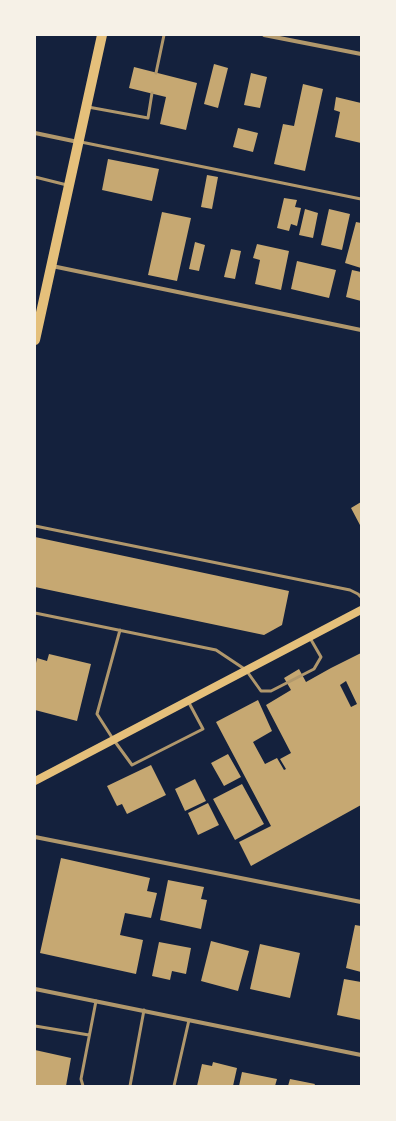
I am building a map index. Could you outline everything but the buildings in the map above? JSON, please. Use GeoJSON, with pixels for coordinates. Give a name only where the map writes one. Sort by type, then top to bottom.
{"type":"FeatureCollection","features":[{"type":"Feature","properties":{"kind":"main road"},"geometry":{"type":"LineString","coordinates":[[35,340],[37,321],[51,266],[102,35]]}},
{"type":"Feature","properties":{"kind":"main road"},"geometry":{"type":"LineString","coordinates":[[35,781],[361,610]]}},
{"type":"Feature","properties":{"kind":"street"},"geometry":{"type":"LineString","coordinates":[[264,35],[361,54]]}},
{"type":"Feature","properties":{"kind":"street"},"geometry":{"type":"LineString","coordinates":[[35,133],[79,142]]}},
{"type":"Feature","properties":{"kind":"street"},"geometry":{"type":"LineString","coordinates":[[51,266],[361,330]]}},
{"type":"Feature","properties":{"kind":"street"},"geometry":{"type":"LineString","coordinates":[[35,837],[361,902]]}},
{"type":"Feature","properties":{"kind":"street"},"geometry":{"type":"LineString","coordinates":[[35,988],[361,1054]]}},
{"type":"Feature","properties":{"kind":"lane"},"geometry":{"type":"LineString","coordinates":[[156,73],[164,35]]}},
{"type":"Feature","properties":{"kind":"lane"},"geometry":{"type":"LineString","coordinates":[[86,107],[148,118],[152,93]]}},
{"type":"Feature","properties":{"kind":"lane"},"geometry":{"type":"LineString","coordinates":[[79,142],[361,199]]}},
{"type":"Feature","properties":{"kind":"lane"},"geometry":{"type":"LineString","coordinates":[[35,177],[69,185]]}},
{"type":"Feature","properties":{"kind":"lane"},"geometry":{"type":"LineString","coordinates":[[35,526],[350,590],[361,597]]}},
{"type":"Feature","properties":{"kind":"lane"},"geometry":{"type":"LineString","coordinates":[[35,614],[216,650],[246,670],[261,691],[271,691],[314,669],[321,657],[309,637]]}},
{"type":"Feature","properties":{"kind":"lane"},"geometry":{"type":"LineString","coordinates":[[120,630],[97,714],[132,765],[203,729],[188,700]]}},
{"type":"Feature","properties":{"kind":"lane"},"geometry":{"type":"LineString","coordinates":[[83,1086],[81,1079],[96,1001]]}},
{"type":"Feature","properties":{"kind":"lane"},"geometry":{"type":"LineString","coordinates":[[130,1086],[144,1010]]}},
{"type":"Feature","properties":{"kind":"lane"},"geometry":{"type":"LineString","coordinates":[[174,1086],[189,1020]]}},
{"type":"Feature","properties":{"kind":"lane"},"geometry":{"type":"LineString","coordinates":[[35,1026],[89,1035]]}}]}
